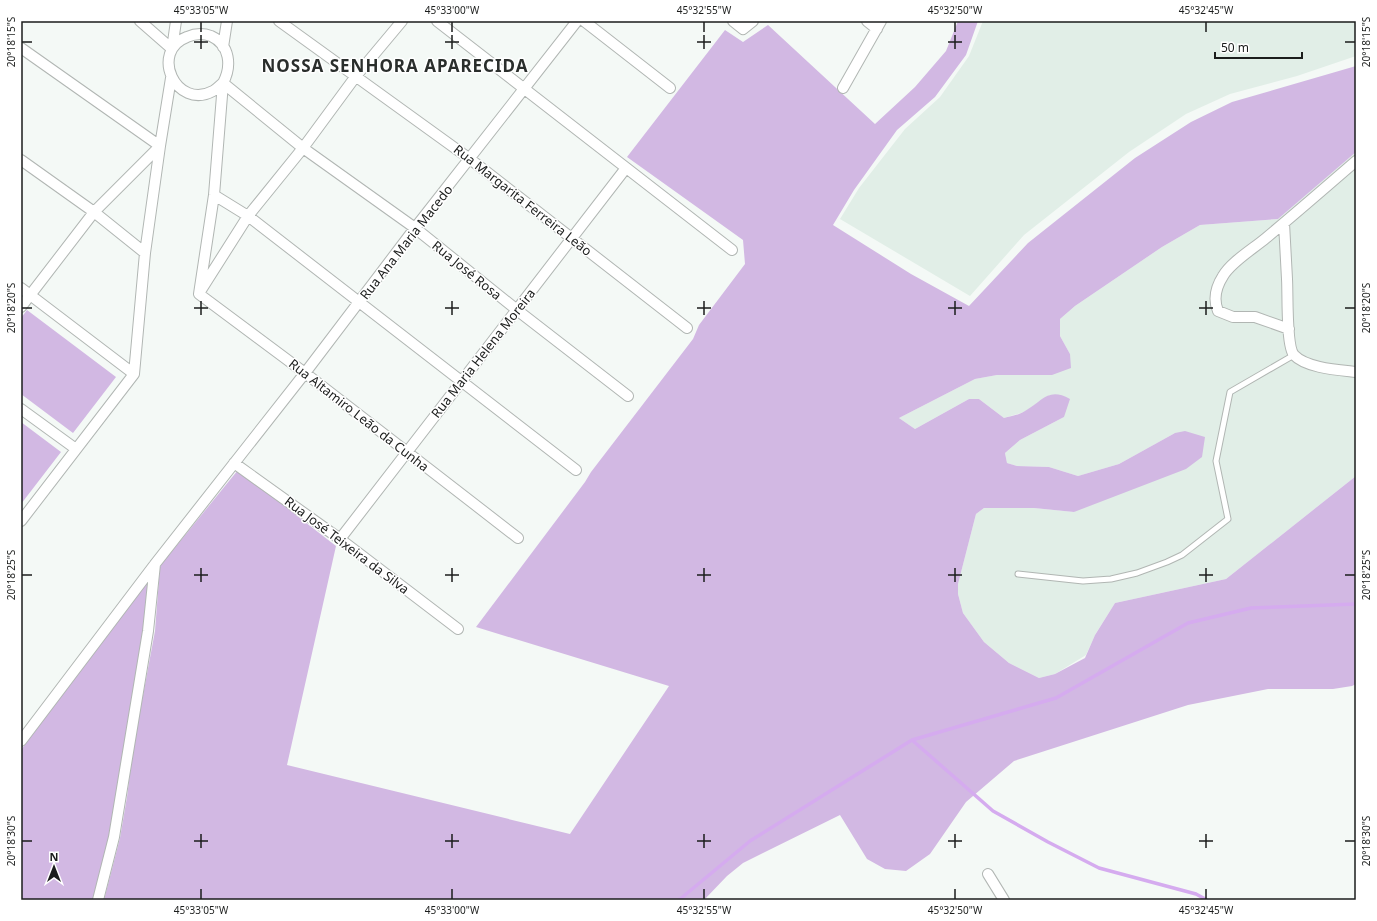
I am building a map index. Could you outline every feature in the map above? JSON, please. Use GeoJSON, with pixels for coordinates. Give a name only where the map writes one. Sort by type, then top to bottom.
{"type":"FeatureCollection","features":[{"type":"Feature","properties":{"kind":"street"},"geometry":{"type":"LineString","coordinates":[[140,21],[172,49]]}},
{"type":"Feature","properties":{"kind":"street"},"geometry":{"type":"LineString","coordinates":[[21,521],[134,374],[145,253],[171,78],[169,58],[172,49],[176,21]]}},
{"type":"Feature","properties":{"kind":"street"},"geometry":{"type":"LineString","coordinates":[[223,47],[227,21]]}},
{"type":"Feature","properties":{"kind":"street","name":"Rua Margarita Ferreira Leão"},"geometry":{"type":"LineString","coordinates":[[279,21],[470,159],[687,328]]}},
{"type":"Feature","properties":{"kind":"street"},"geometry":{"type":"LineString","coordinates":[[199,294],[248,216],[303,148],[356,76],[402,21]]}},
{"type":"Feature","properties":{"kind":"street"},"geometry":{"type":"LineString","coordinates":[[437,21],[732,250]]}},
{"type":"Feature","properties":{"kind":"street","name":"Rua Ana Maria Macedo"},"geometry":{"type":"LineString","coordinates":[[21,741],[155,564],[305,373],[415,228],[577,21]]}},
{"type":"Feature","properties":{"kind":"street"},"geometry":{"type":"LineString","coordinates":[[584,21],[670,88]]}},
{"type":"Feature","properties":{"kind":"street"},"geometry":{"type":"LineString","coordinates":[[733,21],[743,29],[753,21]]}},
{"type":"Feature","properties":{"kind":"street"},"geometry":{"type":"LineString","coordinates":[[843,88],[879,25],[867,21]]}},
{"type":"Feature","properties":{"kind":"street"},"geometry":{"type":"LineString","coordinates":[[171,78],[179,87],[189,93],[202,94],[213,90],[222,83],[227,74],[229,65],[228,55],[223,47],[217,40],[210,36],[193,34],[178,42],[172,49]]}},
{"type":"Feature","properties":{"kind":"street"},"geometry":{"type":"LineString","coordinates":[[21,48],[160,146]]}},
{"type":"Feature","properties":{"kind":"street"},"geometry":{"type":"LineString","coordinates":[[199,294],[214,195],[222,83]]}},
{"type":"Feature","properties":{"kind":"street","name":"Rua José Rosa"},"geometry":{"type":"LineString","coordinates":[[222,83],[303,148],[415,228],[517,310],[628,396]]}},
{"type":"Feature","properties":{"kind":"street"},"geometry":{"type":"LineString","coordinates":[[21,307],[94,212],[160,146]]}},
{"type":"Feature","properties":{"kind":"street"},"geometry":{"type":"LineString","coordinates":[[21,160],[94,212],[145,253]]}},
{"type":"Feature","properties":{"kind":"street"},"geometry":{"type":"LineString","coordinates":[[1289,329],[1255,317],[1233,317],[1218,311],[1215,296],[1218,285],[1223,275],[1231,266],[1356,161]]}},
{"type":"Feature","properties":{"kind":"street","name":"Rua Maria Helena Moreira"},"geometry":{"type":"LineString","coordinates":[[340,539],[626,168]]}},
{"type":"Feature","properties":{"kind":"street"},"geometry":{"type":"LineString","coordinates":[[214,195],[248,216],[576,470]]}},
{"type":"Feature","properties":{"kind":"street"},"geometry":{"type":"LineString","coordinates":[[1284,223],[1289,329],[1292,351],[1299,359],[1310,364],[1333,370],[1356,372]]}},
{"type":"Feature","properties":{"kind":"street"},"geometry":{"type":"LineString","coordinates":[[21,288],[134,374]]}},
{"type":"Feature","properties":{"kind":"street","name":"Rua Altamiro Leão da Cunha"},"geometry":{"type":"LineString","coordinates":[[199,294],[305,373],[518,538]]}},
{"type":"Feature","properties":{"kind":"street"},"geometry":{"type":"LineString","coordinates":[[21,409],[76,449]]}},
{"type":"Feature","properties":{"kind":"street","name":"Rua José Teixeira da Silva"},"geometry":{"type":"LineString","coordinates":[[234,463],[340,539],[458,629]]}},
{"type":"Feature","properties":{"kind":"street"},"geometry":{"type":"LineString","coordinates":[[98,900],[114,837],[148,631],[155,564]]}},
{"type":"Feature","properties":{"kind":"street"},"geometry":{"type":"LineString","coordinates":[[988,874],[1004,900]]}},
{"type":"Feature","properties":{"kind":"lane"},"geometry":{"type":"LineString","coordinates":[[1018,574],[1083,581],[1111,579],[1137,573],[1167,562],[1182,554],[1228,519],[1216,461],[1230,392],[1294,355]]}},
{"type":"Feature","properties":{"kind":"shaded area"},"geometry":{"type":"Polygon","coordinates":[[[958,21],[978,21],[966,55],[935,97],[897,130],[854,190],[833,225],[911,274],[969,306],[1028,243],[1135,158],[1191,122],[1232,102],[1356,66],[1356,152],[1278,219],[1200,225],[1162,247],[1075,306],[1060,319],[1060,336],[1070,354],[1071,368],[1052,375],[997,375],[975,379],[899,418],[915,429],[969,399],[979,399],[1004,418],[1023,412],[1046,397],[1056,394],[1070,399],[1064,417],[1020,440],[1005,453],[1007,463],[1017,466],[1049,467],[1078,476],[1119,464],[1175,433],[1185,431],[1205,437],[1202,457],[1186,469],[1074,512],[1034,508],[984,508],[976,514],[958,584],[958,594],[963,613],[984,642],[1009,663],[1039,678],[1055,674],[1085,658],[1095,635],[1115,603],[1226,579],[1356,476],[1356,684],[1333,689],[1268,689],[1188,705],[1014,761],[966,802],[930,854],[906,871],[885,869],[867,859],[840,815],[743,863],[727,876],[704,900],[104,900],[120,838],[133,749],[155,631],[160,566],[238,470],[336,546],[287,765],[570,834],[669,686],[476,627],[591,472],[693,339],[699,325],[745,264],[743,240],[627,157],[725,30],[743,42],[768,25],[875,124],[915,87],[946,51],[958,21]]]}},
{"type":"Feature","properties":{"kind":"shaded area"},"geometry":{"type":"Polygon","coordinates":[[[983,21],[1356,21],[1356,56],[1297,76],[1230,94],[1186,114],[1129,152],[1024,235],[970,296],[840,219],[859,188],[905,129],[940,97],[969,56],[983,21]]]}},
{"type":"Feature","properties":{"kind":"shaded area"},"geometry":{"type":"Polygon","coordinates":[[[1356,152],[1356,476],[1226,579],[1115,603],[1096,633],[1086,655],[1055,674],[1039,678],[1009,663],[984,642],[963,613],[958,594],[958,584],[976,514],[984,508],[1034,508],[1074,512],[1175,433],[1119,464],[1078,476],[1049,467],[1017,466],[1007,463],[1005,453],[1020,440],[1064,417],[1050,395],[1024,412],[1004,418],[979,399],[969,399],[915,429],[899,418],[975,379],[997,375],[1024,374],[1070,354],[1060,336],[1060,319],[1075,306],[1162,247],[1200,225],[1278,219],[1356,152]]]}},
{"type":"Feature","properties":{"kind":"shaded area"},"geometry":{"type":"Polygon","coordinates":[[[27,310],[116,377],[73,433],[21,394],[21,318],[27,310]]]}},
{"type":"Feature","properties":{"kind":"shaded area"},"geometry":{"type":"Polygon","coordinates":[[[21,422],[61,452],[21,504],[21,422]]]}},
{"type":"Feature","properties":{"kind":"shaded area"},"geometry":{"type":"Polygon","coordinates":[[[151,573],[119,797],[95,900],[21,900],[21,750],[151,573]]]}},
{"type":"Feature","properties":{"kind":"waterway"},"geometry":{"type":"LineString","coordinates":[[679,900],[750,841],[912,740],[1056,698],[1188,623],[1251,608],[1356,604]]}},
{"type":"Feature","properties":{"kind":"waterway"},"geometry":{"type":"LineString","coordinates":[[912,740],[993,811],[1048,842],[1099,868],[1196,894],[1207,900]]}},
{"type":"Feature","properties":{"kind":"district","name":"NOSSA SENHORA APARECIDA"},"geometry":{"type":"Point","coordinates":[395,65]}}]}
